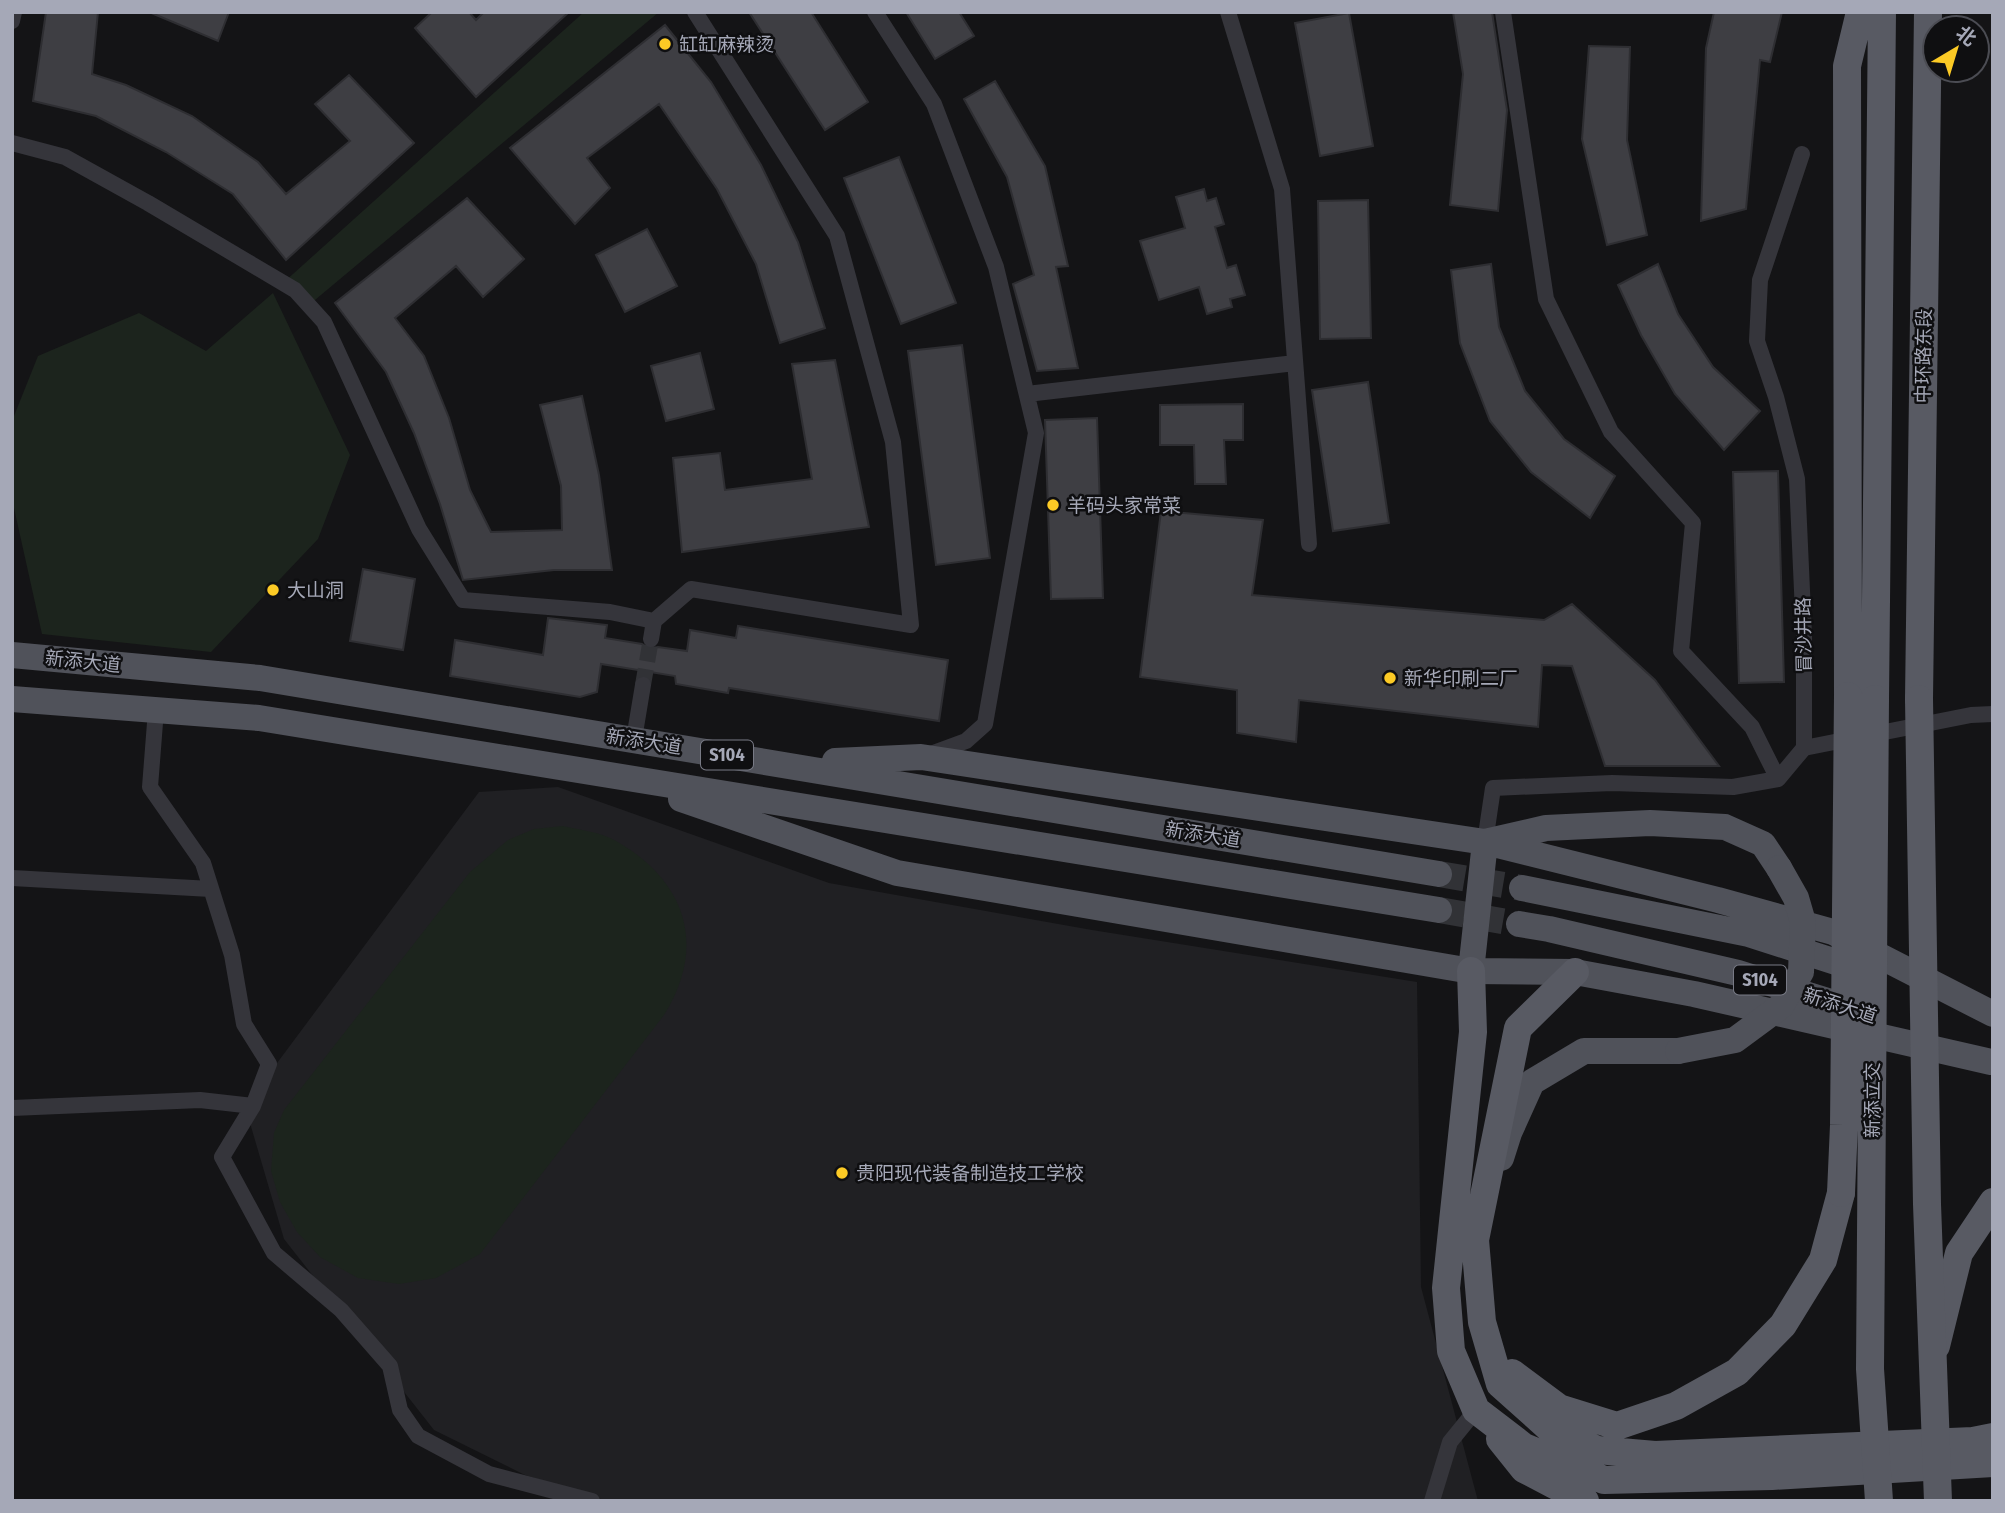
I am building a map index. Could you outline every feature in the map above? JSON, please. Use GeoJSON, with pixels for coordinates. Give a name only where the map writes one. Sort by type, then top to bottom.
{"type":"FeatureCollection","features":[{"type":"Feature","properties":{"kind":"highway"},"geometry":{"type":"LineString","coordinates":[[1860,12],[1847,66],[1861,698]]}},
{"type":"Feature","properties":{"kind":"highway"},"geometry":{"type":"LineString","coordinates":[[1493,1359],[1559,1408],[1617,1426],[1676,1406],[1737,1372],[1783,1325],[1823,1260],[1841,1193],[1861,698],[1882,12]]}},
{"type":"Feature","properties":{"kind":"highway","name":"中环路东段"},"geometry":{"type":"LineString","coordinates":[[1928,12],[1919,699],[1927,1190],[1933,1359]]}},
{"type":"Feature","properties":{"kind":"highway","name":"新添立交"},"geometry":{"type":"LineString","coordinates":[[1861,698],[1870,1370],[1879,1501]]}},
{"type":"Feature","properties":{"kind":"highway"},"geometry":{"type":"LineString","coordinates":[[1471,971],[1473,1031],[1446,1288],[1451,1351],[1476,1409],[1524,1469],[1585,1501]]}},
{"type":"Feature","properties":{"kind":"highway"},"geometry":{"type":"LineString","coordinates":[[1575,972],[1518,1028],[1475,1240],[1482,1322],[1500,1384],[1548,1427],[1597,1450],[1655,1455],[1973,1441],[1993,1437]]}},
{"type":"Feature","properties":{"kind":"highway"},"geometry":{"type":"LineString","coordinates":[[1938,1501],[1933,1359],[1959,1253],[1993,1202]]}},
{"type":"Feature","properties":{"kind":"highway"},"geometry":{"type":"LineString","coordinates":[[1476,1409],[1524,1447],[1604,1479],[1772,1476],[1993,1463]]}},
{"type":"Feature","properties":{"kind":"main road","name":"新添大道"},"geometry":{"type":"LineString","coordinates":[[12,655],[260,678],[1439,874]]}},
{"type":"Feature","properties":{"kind":"main road","name":"新添大道"},"geometry":{"type":"LineString","coordinates":[[12,699],[259,718],[1439,910]]}},
{"type":"Feature","properties":{"kind":"main road"},"geometry":{"type":"LineString","coordinates":[[780,764],[922,757],[1485,842],[1833,932],[1993,1014]]}},
{"type":"Feature","properties":{"kind":"main road"},"geometry":{"type":"LineString","coordinates":[[610,775],[897,873],[1471,971],[1575,972],[1694,994],[1992,1062]]}},
{"type":"Feature","properties":{"kind":"main road"},"geometry":{"type":"LineString","coordinates":[[1475,1240],[1509,1133],[1532,1082],[1584,1052],[1678,1051],[1735,1040],[1781,1006],[1801,972],[1803,922],[1796,898],[1763,845],[1725,827],[1650,823],[1546,828],[1485,842]]}},
{"type":"Feature","properties":{"kind":"main road"},"geometry":{"type":"LineString","coordinates":[[1471,971],[1485,842]]}},
{"type":"Feature","properties":{"kind":"main road","name":"新添大道"},"geometry":{"type":"LineString","coordinates":[[1522,888],[1749,934],[1864,971],[1993,1020]]}},
{"type":"Feature","properties":{"kind":"main road","name":"新添大道"},"geometry":{"type":"LineString","coordinates":[[1518,924],[1738,973],[1861,1011],[1992,1062]]}},
{"type":"Feature","properties":{"kind":"street"},"geometry":{"type":"LineString","coordinates":[[12,21],[14,12]]}},
{"type":"Feature","properties":{"kind":"street"},"geometry":{"type":"LineString","coordinates":[[651,639],[654,621],[691,589],[911,625],[893,442],[837,236],[695,12]]}},
{"type":"Feature","properties":{"kind":"street"},"geometry":{"type":"LineString","coordinates":[[875,12],[934,104],[996,267],[1036,433],[985,724],[966,741],[922,757]]}},
{"type":"Feature","properties":{"kind":"street"},"geometry":{"type":"LineString","coordinates":[[1228,12],[1282,189],[1309,544]]}},
{"type":"Feature","properties":{"kind":"street"},"geometry":{"type":"LineString","coordinates":[[1503,12],[1546,299],[1611,432],[1693,523],[1681,651],[1752,727],[1778,779]]}},
{"type":"Feature","properties":{"kind":"street"},"geometry":{"type":"LineString","coordinates":[[12,143],[65,157],[295,290],[324,322],[419,529],[463,600],[610,612],[654,621]]}},
{"type":"Feature","properties":{"kind":"street","name":"冒沙井路"},"geometry":{"type":"LineString","coordinates":[[1802,154],[1760,279],[1757,341],[1776,397],[1797,480],[1804,635],[1804,748]]}},
{"type":"Feature","properties":{"kind":"street"},"geometry":{"type":"LineString","coordinates":[[1027,394],[1295,363]]}},
{"type":"Feature","properties":{"kind":"street"},"geometry":{"type":"LineString","coordinates":[[634,739],[643,685]]}},
{"type":"Feature","properties":{"kind":"street"},"geometry":{"type":"LineString","coordinates":[[156,710],[150,787],[203,863],[232,955],[244,1024],[269,1064],[253,1106],[222,1157],[274,1253],[341,1310],[390,1366],[400,1410],[418,1436],[489,1474],[592,1501]]}},
{"type":"Feature","properties":{"kind":"street"},"geometry":{"type":"LineString","coordinates":[[1485,842],[1493,789],[1612,783],[1733,787],[1778,779],[1804,748],[1971,715],[1993,714]]}},
{"type":"Feature","properties":{"kind":"street"},"geometry":{"type":"LineString","coordinates":[[12,878],[211,889]]}},
{"type":"Feature","properties":{"kind":"street"},"geometry":{"type":"LineString","coordinates":[[12,1108],[200,1100],[253,1106]]}},
{"type":"Feature","properties":{"kind":"street"},"geometry":{"type":"LineString","coordinates":[[1432,1501],[1450,1442],[1476,1409]]}},
{"type":"Feature","properties":{"kind":"shaded area"},"geometry":{"type":"Polygon","coordinates":[[[584,12],[659,12],[309,305],[283,283],[584,12]]]}},
{"type":"Feature","properties":{"kind":"shaded area"},"geometry":{"type":"Polygon","coordinates":[[[273,293],[350,455],[318,539],[211,652],[42,634],[12,499],[12,421],[38,356],[139,313],[206,351],[273,293]]]}},
{"type":"Feature","properties":{"kind":"shaded area","name":"贵阳现代装备制造技工学校"},"geometry":{"type":"Polygon","coordinates":[[[558,787],[829,883],[1092,930],[1417,982],[1421,1287],[1478,1501],[607,1501],[525,1475],[434,1430],[284,1239],[245,1106],[479,792],[558,787]]]}},
{"type":"Feature","properties":{"kind":"shaded area"},"geometry":{"type":"Polygon","coordinates":[[[563,826],[597,833],[616,841],[640,857],[659,875],[673,895],[682,916],[686,939],[685,964],[677,989],[664,1015],[480,1254],[436,1278],[399,1284],[358,1278],[320,1257],[297,1232],[280,1202],[271,1171],[274,1133],[284,1110],[470,872],[508,840],[534,829],[563,826]]]}},
{"type":"Feature","properties":{"kind":"building"},"geometry":{"type":"Polygon","coordinates":[[[46,12],[98,12],[92,74],[126,85],[192,116],[258,162],[286,194],[350,141],[315,104],[349,75],[414,143],[286,260],[233,194],[166,152],[96,116],[33,101],[46,12]]]}},
{"type":"Feature","properties":{"kind":"building"},"geometry":{"type":"Polygon","coordinates":[[[149,12],[229,12],[218,41],[149,12]]]}},
{"type":"Feature","properties":{"kind":"building"},"geometry":{"type":"Polygon","coordinates":[[[432,12],[469,12],[476,20],[484,12],[569,12],[476,97],[415,28],[432,12]]]}},
{"type":"Feature","properties":{"kind":"building"},"geometry":{"type":"Polygon","coordinates":[[[749,12],[811,12],[868,102],[825,130],[749,12]]]}},
{"type":"Feature","properties":{"kind":"building"},"geometry":{"type":"Polygon","coordinates":[[[906,12],[959,12],[974,36],[935,59],[906,12]]]}},
{"type":"Feature","properties":{"kind":"building"},"geometry":{"type":"Polygon","coordinates":[[[1453,12],[1492,12],[1507,110],[1498,211],[1450,205],[1463,74],[1453,12]]]}},
{"type":"Feature","properties":{"kind":"building"},"geometry":{"type":"Polygon","coordinates":[[[1714,12],[1782,12],[1770,62],[1760,60],[1746,209],[1701,221],[1706,48],[1714,12]]]}},
{"type":"Feature","properties":{"kind":"building"},"geometry":{"type":"Polygon","coordinates":[[[1349,13],[1373,146],[1320,156],[1295,23],[1349,13]]]}},
{"type":"Feature","properties":{"kind":"building"},"geometry":{"type":"Polygon","coordinates":[[[665,25],[711,82],[761,165],[798,242],[825,328],[780,343],[756,264],[717,189],[659,104],[587,158],[610,188],[575,224],[510,148],[665,25]]]}},
{"type":"Feature","properties":{"kind":"building"},"geometry":{"type":"Polygon","coordinates":[[[1589,46],[1630,47],[1627,140],[1647,235],[1607,245],[1582,139],[1589,46]]]}},
{"type":"Feature","properties":{"kind":"building"},"geometry":{"type":"Polygon","coordinates":[[[995,81],[1045,166],[1068,266],[1056,267],[1078,368],[1037,371],[1013,284],[1034,275],[1007,177],[964,99],[995,81]]]}},
{"type":"Feature","properties":{"kind":"building"},"geometry":{"type":"Polygon","coordinates":[[[899,157],[956,303],[901,324],[844,178],[899,157]]]}},
{"type":"Feature","properties":{"kind":"building"},"geometry":{"type":"Polygon","coordinates":[[[1204,189],[1207,201],[1216,198],[1224,224],[1215,227],[1227,268],[1236,265],[1245,295],[1230,299],[1232,307],[1207,314],[1199,287],[1159,300],[1140,241],[1185,228],[1176,197],[1204,189]]]}},
{"type":"Feature","properties":{"kind":"building"},"geometry":{"type":"Polygon","coordinates":[[[467,198],[524,259],[483,297],[456,266],[395,318],[424,356],[449,418],[470,490],[491,532],[562,530],[561,486],[540,405],[582,396],[599,475],[612,570],[554,570],[463,580],[440,504],[414,433],[386,372],[335,303],[467,198]]]}},
{"type":"Feature","properties":{"kind":"building"},"geometry":{"type":"Polygon","coordinates":[[[1368,200],[1371,338],[1320,339],[1318,201],[1368,200]]]}},
{"type":"Feature","properties":{"kind":"building"},"geometry":{"type":"Polygon","coordinates":[[[647,229],[677,286],[625,312],[596,255],[647,229]]]}},
{"type":"Feature","properties":{"kind":"building"},"geometry":{"type":"Polygon","coordinates":[[[1491,264],[1499,327],[1525,391],[1564,439],[1615,476],[1590,518],[1531,472],[1490,421],[1460,343],[1451,270],[1491,264]]]}},
{"type":"Feature","properties":{"kind":"building"},"geometry":{"type":"Polygon","coordinates":[[[1658,264],[1678,314],[1713,367],[1760,411],[1724,450],[1675,394],[1641,335],[1618,285],[1658,264]]]}},
{"type":"Feature","properties":{"kind":"building"},"geometry":{"type":"Polygon","coordinates":[[[962,345],[990,558],[936,565],[908,351],[962,345]]]}},
{"type":"Feature","properties":{"kind":"building"},"geometry":{"type":"Polygon","coordinates":[[[700,353],[714,409],[666,421],[651,366],[700,353]]]}},
{"type":"Feature","properties":{"kind":"building"},"geometry":{"type":"Polygon","coordinates":[[[835,360],[869,527],[682,552],[673,458],[720,453],[725,490],[812,479],[792,364],[835,360]]]}},
{"type":"Feature","properties":{"kind":"building"},"geometry":{"type":"Polygon","coordinates":[[[1368,382],[1389,523],[1333,531],[1312,390],[1368,382]]]}},
{"type":"Feature","properties":{"kind":"building"},"geometry":{"type":"Polygon","coordinates":[[[1243,404],[1243,440],[1224,440],[1226,484],[1195,484],[1194,445],[1160,445],[1160,405],[1243,404]]]}},
{"type":"Feature","properties":{"kind":"building"},"geometry":{"type":"Polygon","coordinates":[[[1097,418],[1103,598],[1051,599],[1045,420],[1097,418]]]}},
{"type":"Feature","properties":{"kind":"building"},"geometry":{"type":"Polygon","coordinates":[[[1778,471],[1784,682],[1739,683],[1733,472],[1778,471]]]}},
{"type":"Feature","properties":{"kind":"building"},"geometry":{"type":"Polygon","coordinates":[[[1161,511],[1263,520],[1252,595],[1544,620],[1572,604],[1655,680],[1719,766],[1605,766],[1572,666],[1542,665],[1538,727],[1299,700],[1296,742],[1237,733],[1237,690],[1140,677],[1161,511]]]}},
{"type":"Feature","properties":{"kind":"building"},"geometry":{"type":"Polygon","coordinates":[[[363,569],[415,579],[403,650],[350,641],[363,569]]]}},
{"type":"Feature","properties":{"kind":"building"},"geometry":{"type":"Polygon","coordinates":[[[548,618],[607,625],[605,638],[642,644],[650,649],[658,647],[687,651],[690,630],[736,638],[738,626],[948,660],[939,721],[729,688],[728,693],[676,684],[675,676],[601,664],[597,692],[580,697],[450,676],[455,640],[543,655],[548,618]]]}},
{"type":"Feature","properties":{"kind":"tunnel"},"geometry":{"type":"LineString","coordinates":[[643,685],[651,639]]}},
{"type":"Feature","properties":{"kind":"tunnel"},"geometry":{"type":"LineString","coordinates":[[1439,874],[1522,888]]}},
{"type":"Feature","properties":{"kind":"tunnel"},"geometry":{"type":"LineString","coordinates":[[1439,910],[1519,924]]}},
{"type":"Feature","properties":{"kind":"place","name":"缸缸麻辣烫"},"geometry":{"type":"Point","coordinates":[665,44]}},
{"type":"Feature","properties":{"kind":"place","name":"羊码头家常菜"},"geometry":{"type":"Point","coordinates":[1053,505]}},
{"type":"Feature","properties":{"kind":"place","name":"大山洞"},"geometry":{"type":"Point","coordinates":[273,590]}},
{"type":"Feature","properties":{"kind":"place","name":"新华印刷二厂"},"geometry":{"type":"Point","coordinates":[1390,678]}},
{"type":"Feature","properties":{"kind":"place","name":"贵阳现代装备制造技工学校"},"geometry":{"type":"Point","coordinates":[842,1173]}}]}
